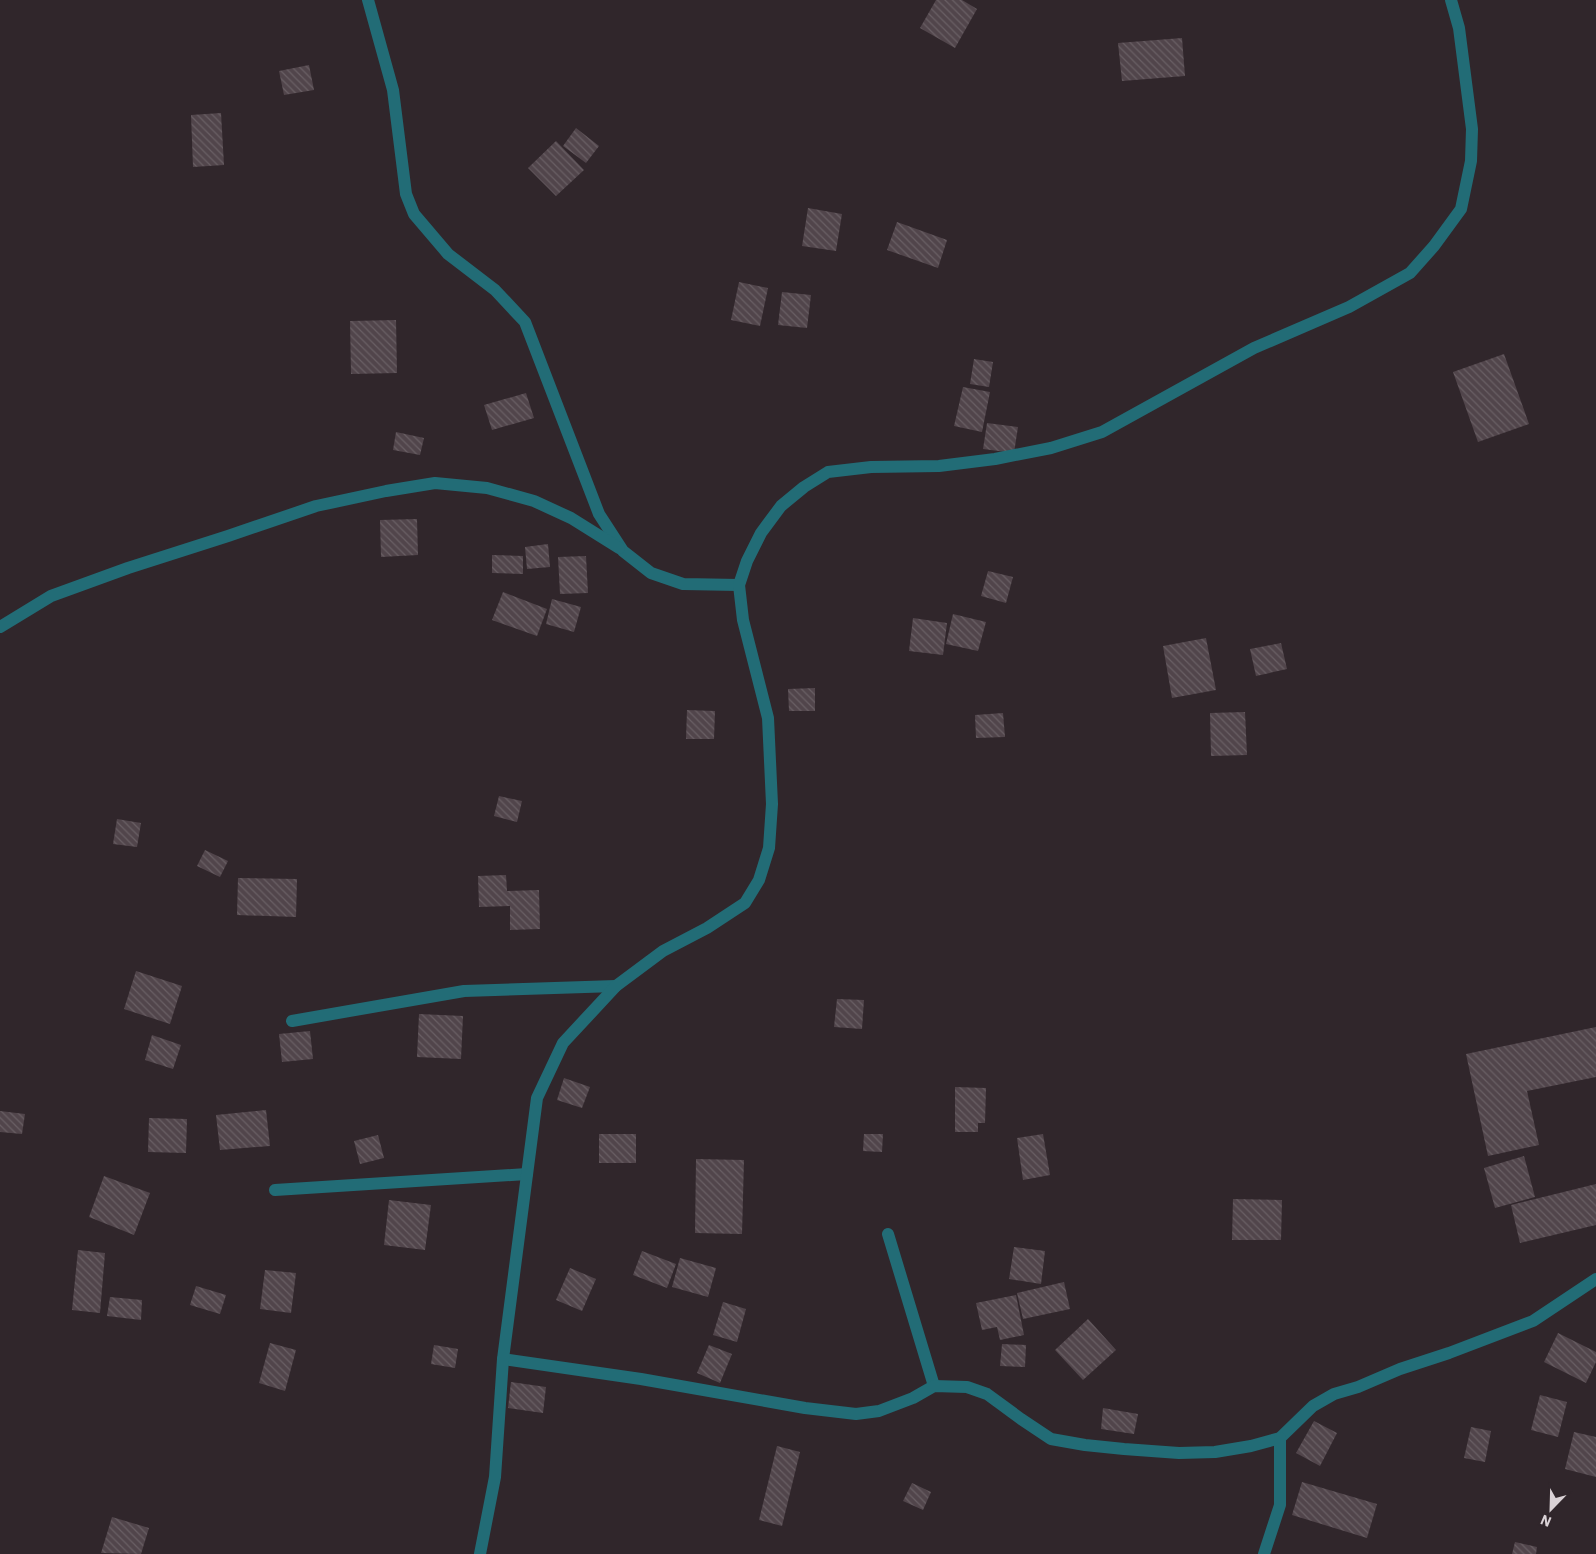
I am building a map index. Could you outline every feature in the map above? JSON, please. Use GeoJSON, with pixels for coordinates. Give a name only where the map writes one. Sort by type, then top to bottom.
{"type":"FeatureCollection","features":[{"type":"Feature","properties":{"kind":"street"},"geometry":{"type":"LineString","coordinates":[[368,0],[393,90],[406,194],[414,214],[448,254],[495,290],[525,322],[599,514],[623,551]]}},
{"type":"Feature","properties":{"kind":"street"},"geometry":{"type":"LineString","coordinates":[[480,1554],[495,1477],[503,1359],[538,1098],[563,1042],[616,986],[663,951],[707,928],[745,903],[759,880],[764,864],[768,848],[772,804],[768,718],[743,620],[739,585],[747,561],[761,533],[780,506],[804,487],[828,472],[871,467],[939,466],[995,459],[1051,448],[1102,432],[1254,348],[1349,307],[1410,273],[1434,246],[1461,208],[1471,161],[1472,128],[1459,28],[1452,0]]}},
{"type":"Feature","properties":{"kind":"street"},"geometry":{"type":"LineString","coordinates":[[0,627],[51,596],[128,568],[316,506],[434,483],[487,488],[534,502],[571,518],[623,551],[651,574],[683,584],[739,585]]}},
{"type":"Feature","properties":{"kind":"street"},"geometry":{"type":"LineString","coordinates":[[292,1021],[464,991],[616,986]]}},
{"type":"Feature","properties":{"kind":"street"},"geometry":{"type":"LineString","coordinates":[[275,1190],[527,1174]]}},
{"type":"Feature","properties":{"kind":"street"},"geometry":{"type":"LineString","coordinates":[[888,1234],[934,1386]]}},
{"type":"Feature","properties":{"kind":"street"},"geometry":{"type":"LineString","coordinates":[[503,1359],[641,1379],[805,1408],[856,1414],[879,1411],[913,1398],[934,1386],[967,1387],[987,1394],[1051,1438],[1085,1445],[1179,1454],[1215,1452],[1251,1446],[1280,1438],[1314,1406],[1334,1394],[1358,1387],[1400,1369],[1533,1321],[1596,1279]]}},
{"type":"Feature","properties":{"kind":"street"},"geometry":{"type":"LineString","coordinates":[[1264,1554],[1280,1505],[1280,1438]]}},
{"type":"Feature","properties":{"kind":"building"},"geometry":{"type":"Polygon","coordinates":[[[936,0],[962,0],[977,9],[955,48],[920,28],[936,0]]]}},
{"type":"Feature","properties":{"kind":"building"},"geometry":{"type":"Polygon","coordinates":[[[1182,38],[1185,76],[1122,81],[1118,43],[1182,38]]]}},
{"type":"Feature","properties":{"kind":"building"},"geometry":{"type":"Polygon","coordinates":[[[309,65],[314,90],[284,95],[279,71],[309,65]]]}},
{"type":"Feature","properties":{"kind":"building"},"geometry":{"type":"Polygon","coordinates":[[[221,113],[224,165],[193,167],[191,115],[221,113]]]}},
{"type":"Feature","properties":{"kind":"building"},"geometry":{"type":"Polygon","coordinates":[[[576,128],[599,146],[586,163],[563,146],[576,128]]]}},
{"type":"Feature","properties":{"kind":"building"},"geometry":{"type":"Polygon","coordinates":[[[556,141],[584,170],[556,196],[528,168],[556,141]]]}},
{"type":"Feature","properties":{"kind":"building"},"geometry":{"type":"Polygon","coordinates":[[[808,208],[842,214],[836,251],[802,246],[808,208]]]}},
{"type":"Feature","properties":{"kind":"building"},"geometry":{"type":"Polygon","coordinates":[[[897,222],[947,240],[938,268],[887,250],[897,222]]]}},
{"type":"Feature","properties":{"kind":"building"},"geometry":{"type":"Polygon","coordinates":[[[739,282],[768,288],[760,326],[731,320],[739,282]]]}},
{"type":"Feature","properties":{"kind":"building"},"geometry":{"type":"Polygon","coordinates":[[[782,292],[811,295],[807,328],[778,325],[782,292]]]}},
{"type":"Feature","properties":{"kind":"building"},"geometry":{"type":"Polygon","coordinates":[[[396,320],[397,373],[351,374],[350,321],[396,320]]]}},
{"type":"Feature","properties":{"kind":"building"},"geometry":{"type":"Polygon","coordinates":[[[1504,354],[1529,424],[1478,442],[1453,372],[1504,354]]]}},
{"type":"Feature","properties":{"kind":"building"},"geometry":{"type":"Polygon","coordinates":[[[974,359],[993,362],[989,387],[970,384],[974,359]]]}},
{"type":"Feature","properties":{"kind":"building"},"geometry":{"type":"Polygon","coordinates":[[[963,387],[990,392],[982,432],[954,426],[963,387]]]}},
{"type":"Feature","properties":{"kind":"building"},"geometry":{"type":"Polygon","coordinates":[[[526,393],[534,418],[492,430],[484,405],[526,393]]]}},
{"type":"Feature","properties":{"kind":"building"},"geometry":{"type":"Polygon","coordinates":[[[987,423],[1018,427],[1014,453],[983,449],[987,423]]]}},
{"type":"Feature","properties":{"kind":"building"},"geometry":{"type":"Polygon","coordinates":[[[396,432],[424,438],[420,455],[393,450],[396,432]]]}},
{"type":"Feature","properties":{"kind":"building"},"geometry":{"type":"Polygon","coordinates":[[[417,519],[418,555],[381,557],[380,520],[417,519]]]}},
{"type":"Feature","properties":{"kind":"building"},"geometry":{"type":"Polygon","coordinates":[[[548,544],[550,567],[527,569],[525,547],[548,544]]]}},
{"type":"Feature","properties":{"kind":"building"},"geometry":{"type":"Polygon","coordinates":[[[492,555],[523,556],[523,574],[492,573],[492,555]]]}},
{"type":"Feature","properties":{"kind":"building"},"geometry":{"type":"Polygon","coordinates":[[[586,556],[588,593],[560,594],[558,557],[586,556]]]}},
{"type":"Feature","properties":{"kind":"building"},"geometry":{"type":"Polygon","coordinates":[[[988,571],[1013,577],[1006,603],[981,596],[988,571]]]}},
{"type":"Feature","properties":{"kind":"building"},"geometry":{"type":"Polygon","coordinates":[[[503,592],[547,609],[537,636],[492,620],[503,592]]]}},
{"type":"Feature","properties":{"kind":"building"},"geometry":{"type":"Polygon","coordinates":[[[552,599],[581,607],[574,632],[546,624],[552,599]]]}},
{"type":"Feature","properties":{"kind":"building"},"geometry":{"type":"Polygon","coordinates":[[[953,614],[986,622],[978,651],[946,644],[953,614]]]}},
{"type":"Feature","properties":{"kind":"building"},"geometry":{"type":"Polygon","coordinates":[[[913,618],[947,623],[943,655],[909,651],[913,618]]]}},
{"type":"Feature","properties":{"kind":"building"},"geometry":{"type":"Polygon","coordinates":[[[1206,638],[1216,690],[1172,698],[1163,646],[1206,638]]]}},
{"type":"Feature","properties":{"kind":"building"},"geometry":{"type":"Polygon","coordinates":[[[1281,643],[1287,669],[1256,676],[1250,649],[1281,643]]]}},
{"type":"Feature","properties":{"kind":"building"},"geometry":{"type":"Polygon","coordinates":[[[815,688],[815,711],[789,711],[788,689],[815,688]]]}},
{"type":"Feature","properties":{"kind":"building"},"geometry":{"type":"Polygon","coordinates":[[[687,710],[715,711],[714,739],[686,739],[687,710]]]}},
{"type":"Feature","properties":{"kind":"building"},"geometry":{"type":"Polygon","coordinates":[[[1245,712],[1247,755],[1211,756],[1210,713],[1245,712]]]}},
{"type":"Feature","properties":{"kind":"building"},"geometry":{"type":"Polygon","coordinates":[[[1003,713],[1005,737],[976,738],[975,715],[1003,713]]]}},
{"type":"Feature","properties":{"kind":"building"},"geometry":{"type":"Polygon","coordinates":[[[499,796],[522,801],[517,822],[494,816],[499,796]]]}},
{"type":"Feature","properties":{"kind":"building"},"geometry":{"type":"Polygon","coordinates":[[[117,819],[141,823],[137,847],[113,844],[117,819]]]}},
{"type":"Feature","properties":{"kind":"building"},"geometry":{"type":"Polygon","coordinates":[[[205,850],[228,861],[220,877],[197,866],[205,850]]]}},
{"type":"Feature","properties":{"kind":"building"},"geometry":{"type":"Polygon","coordinates":[[[506,875],[507,891],[539,890],[540,929],[510,930],[510,906],[479,907],[478,876],[506,875]]]}},
{"type":"Feature","properties":{"kind":"building"},"geometry":{"type":"Polygon","coordinates":[[[238,878],[297,879],[296,917],[237,915],[238,878]]]}},
{"type":"Feature","properties":{"kind":"building"},"geometry":{"type":"Polygon","coordinates":[[[136,971],[182,986],[170,1024],[124,1009],[136,971]]]}},
{"type":"Feature","properties":{"kind":"building"},"geometry":{"type":"Polygon","coordinates":[[[837,999],[864,1000],[862,1029],[834,1027],[837,999]]]}},
{"type":"Feature","properties":{"kind":"building"},"geometry":{"type":"Polygon","coordinates":[[[419,1014],[463,1016],[461,1059],[417,1057],[419,1014]]]}},
{"type":"Feature","properties":{"kind":"building"},"geometry":{"type":"Polygon","coordinates":[[[1596,1027],[1596,1077],[1527,1091],[1539,1145],[1488,1156],[1466,1054],[1596,1027]]]}},
{"type":"Feature","properties":{"kind":"building"},"geometry":{"type":"Polygon","coordinates":[[[310,1031],[313,1059],[282,1062],[279,1034],[310,1031]]]}},
{"type":"Feature","properties":{"kind":"building"},"geometry":{"type":"Polygon","coordinates":[[[152,1035],[181,1045],[173,1069],[145,1060],[152,1035]]]}},
{"type":"Feature","properties":{"kind":"building"},"geometry":{"type":"Polygon","coordinates":[[[564,1078],[590,1087],[582,1108],[557,1100],[564,1078]]]}},
{"type":"Feature","properties":{"kind":"building"},"geometry":{"type":"Polygon","coordinates":[[[955,1087],[986,1088],[985,1123],[978,1123],[978,1132],[955,1132],[955,1087]]]}},
{"type":"Feature","properties":{"kind":"building"},"geometry":{"type":"Polygon","coordinates":[[[266,1110],[270,1146],[220,1150],[216,1115],[266,1110]]]}},
{"type":"Feature","properties":{"kind":"building"},"geometry":{"type":"Polygon","coordinates":[[[0,1111],[25,1114],[22,1134],[0,1132],[0,1111]]]}},
{"type":"Feature","properties":{"kind":"building"},"geometry":{"type":"Polygon","coordinates":[[[149,1118],[187,1119],[186,1153],[148,1152],[149,1118]]]}},
{"type":"Feature","properties":{"kind":"building"},"geometry":{"type":"Polygon","coordinates":[[[599,1134],[636,1134],[636,1163],[599,1163],[599,1134]]]}},
{"type":"Feature","properties":{"kind":"building"},"geometry":{"type":"Polygon","coordinates":[[[864,1134],[883,1134],[882,1152],[863,1151],[864,1134]]]}},
{"type":"Feature","properties":{"kind":"building"},"geometry":{"type":"Polygon","coordinates":[[[1043,1134],[1050,1175],[1023,1180],[1017,1138],[1043,1134]]]}},
{"type":"Feature","properties":{"kind":"building"},"geometry":{"type":"Polygon","coordinates":[[[378,1135],[384,1158],[360,1164],[354,1141],[378,1135]]]}},
{"type":"Feature","properties":{"kind":"building"},"geometry":{"type":"Polygon","coordinates":[[[1524,1156],[1535,1197],[1495,1208],[1484,1168],[1524,1156]]]}},
{"type":"Feature","properties":{"kind":"building"},"geometry":{"type":"Polygon","coordinates":[[[696,1159],[744,1160],[742,1234],[695,1233],[696,1159]]]}},
{"type":"Feature","properties":{"kind":"building"},"geometry":{"type":"Polygon","coordinates":[[[104,1176],[150,1193],[134,1235],[89,1217],[104,1176]]]}},
{"type":"Feature","properties":{"kind":"building"},"geometry":{"type":"Polygon","coordinates":[[[1596,1184],[1596,1225],[1520,1243],[1511,1205],[1596,1184]]]}},
{"type":"Feature","properties":{"kind":"building"},"geometry":{"type":"Polygon","coordinates":[[[1233,1199],[1282,1200],[1281,1240],[1232,1240],[1233,1199]]]}},
{"type":"Feature","properties":{"kind":"building"},"geometry":{"type":"Polygon","coordinates":[[[389,1200],[431,1205],[425,1250],[384,1245],[389,1200]]]}},
{"type":"Feature","properties":{"kind":"building"},"geometry":{"type":"Polygon","coordinates":[[[1014,1247],[1045,1251],[1041,1284],[1009,1279],[1014,1247]]]}},
{"type":"Feature","properties":{"kind":"building"},"geometry":{"type":"Polygon","coordinates":[[[78,1250],[105,1253],[100,1313],[72,1310],[78,1250]]]}},
{"type":"Feature","properties":{"kind":"building"},"geometry":{"type":"Polygon","coordinates":[[[642,1251],[676,1264],[667,1288],[633,1275],[642,1251]]]}},
{"type":"Feature","properties":{"kind":"building"},"geometry":{"type":"Polygon","coordinates":[[[680,1258],[716,1268],[708,1297],[672,1287],[680,1258]]]}},
{"type":"Feature","properties":{"kind":"building"},"geometry":{"type":"Polygon","coordinates":[[[570,1268],[596,1279],[582,1311],[556,1300],[570,1268]]]}},
{"type":"Feature","properties":{"kind":"building"},"geometry":{"type":"Polygon","coordinates":[[[265,1270],[296,1273],[291,1313],[260,1309],[265,1270]]]}},
{"type":"Feature","properties":{"kind":"building"},"geometry":{"type":"Polygon","coordinates":[[[1064,1282],[1070,1309],[1023,1319],[1017,1293],[1064,1282]]]}},
{"type":"Feature","properties":{"kind":"building"},"geometry":{"type":"Polygon","coordinates":[[[196,1286],[226,1295],[220,1314],[190,1305],[196,1286]]]}},
{"type":"Feature","properties":{"kind":"building"},"geometry":{"type":"Polygon","coordinates":[[[1016,1295],[1024,1335],[1000,1340],[997,1327],[982,1330],[976,1303],[1016,1295]]]}},
{"type":"Feature","properties":{"kind":"building"},"geometry":{"type":"Polygon","coordinates":[[[110,1297],[142,1300],[141,1320],[107,1316],[110,1297]]]}},
{"type":"Feature","properties":{"kind":"building"},"geometry":{"type":"Polygon","coordinates":[[[723,1302],[746,1309],[737,1342],[713,1335],[723,1302]]]}},
{"type":"Feature","properties":{"kind":"building"},"geometry":{"type":"Polygon","coordinates":[[[1088,1319],[1116,1350],[1083,1380],[1055,1350],[1088,1319]]]}},
{"type":"Feature","properties":{"kind":"building"},"geometry":{"type":"Polygon","coordinates":[[[1558,1333],[1596,1352],[1596,1362],[1586,1383],[1544,1362],[1558,1333]]]}},
{"type":"Feature","properties":{"kind":"building"},"geometry":{"type":"Polygon","coordinates":[[[270,1343],[296,1350],[285,1391],[259,1383],[270,1343]]]}},
{"type":"Feature","properties":{"kind":"building"},"geometry":{"type":"Polygon","coordinates":[[[1002,1344],[1026,1345],[1025,1367],[1000,1366],[1002,1344]]]}},
{"type":"Feature","properties":{"kind":"building"},"geometry":{"type":"Polygon","coordinates":[[[434,1345],[458,1349],[455,1368],[431,1364],[434,1345]]]}},
{"type":"Feature","properties":{"kind":"building"},"geometry":{"type":"Polygon","coordinates":[[[709,1345],[732,1354],[720,1383],[697,1373],[709,1345]]]}},
{"type":"Feature","properties":{"kind":"building"},"geometry":{"type":"Polygon","coordinates":[[[511,1382],[546,1387],[543,1413],[508,1408],[511,1382]]]}},
{"type":"Feature","properties":{"kind":"building"},"geometry":{"type":"Polygon","coordinates":[[[1540,1395],[1567,1402],[1558,1437],[1531,1430],[1540,1395]]]}},
{"type":"Feature","properties":{"kind":"building"},"geometry":{"type":"Polygon","coordinates":[[[1103,1408],[1138,1414],[1134,1434],[1101,1429],[1103,1408]]]}},
{"type":"Feature","properties":{"kind":"building"},"geometry":{"type":"Polygon","coordinates":[[[1314,1421],[1337,1433],[1320,1466],[1296,1453],[1314,1421]]]}},
{"type":"Feature","properties":{"kind":"building"},"geometry":{"type":"Polygon","coordinates":[[[1471,1427],[1491,1431],[1485,1462],[1464,1458],[1471,1427]]]}},
{"type":"Feature","properties":{"kind":"building"},"geometry":{"type":"Polygon","coordinates":[[[1574,1432],[1596,1437],[1596,1477],[1565,1469],[1574,1432]]]}},
{"type":"Feature","properties":{"kind":"building"},"geometry":{"type":"Polygon","coordinates":[[[777,1446],[800,1452],[782,1526],[759,1520],[777,1446]]]}},
{"type":"Feature","properties":{"kind":"building"},"geometry":{"type":"Polygon","coordinates":[[[1302,1482],[1377,1504],[1367,1538],[1292,1515],[1302,1482]]]}},
{"type":"Feature","properties":{"kind":"building"},"geometry":{"type":"Polygon","coordinates":[[[912,1483],[931,1492],[923,1510],[903,1501],[912,1483]]]}},
{"type":"Feature","properties":{"kind":"building"},"geometry":{"type":"Polygon","coordinates":[[[112,1517],[149,1528],[141,1554],[101,1553],[112,1517]]]}},
{"type":"Feature","properties":{"kind":"building"},"geometry":{"type":"Polygon","coordinates":[[[1515,1542],[1537,1547],[1536,1554],[1512,1554],[1515,1542]]]}}]}
